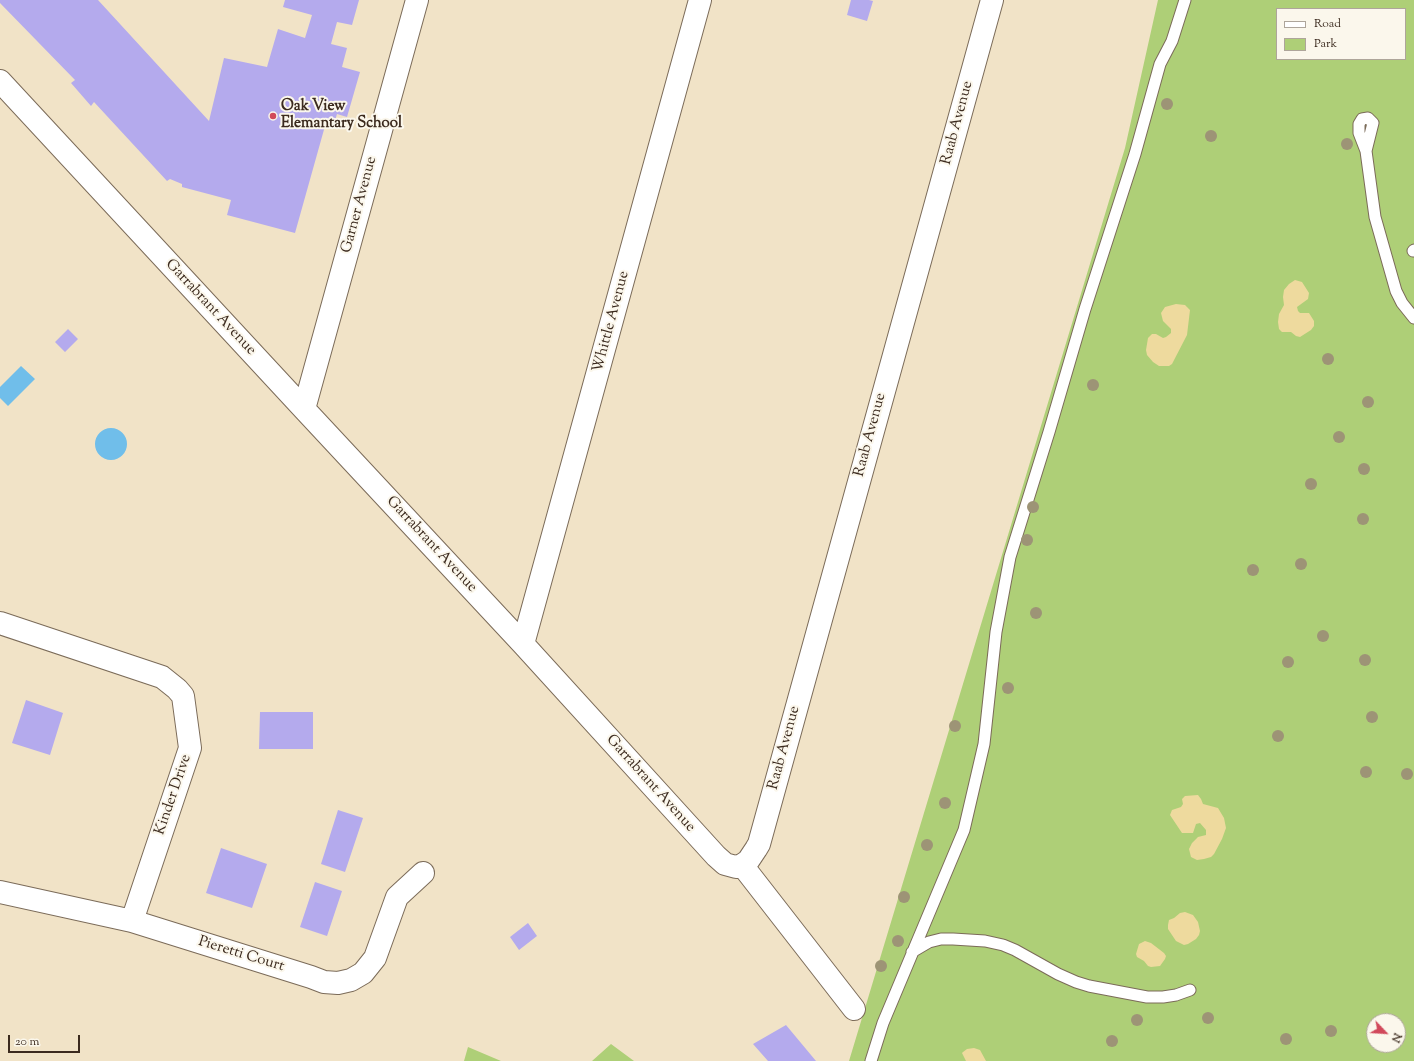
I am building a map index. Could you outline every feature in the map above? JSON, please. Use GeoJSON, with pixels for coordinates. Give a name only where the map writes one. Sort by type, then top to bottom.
{"type":"FeatureCollection","features":[{"type":"Feature","properties":{"kind":"street","name":"Garner Avenue"},"geometry":{"type":"LineString","coordinates":[[304,409],[417,0]]}},
{"type":"Feature","properties":{"kind":"street","name":"Whittle Avenue"},"geometry":{"type":"LineString","coordinates":[[524,644],[700,0]]}},
{"type":"Feature","properties":{"kind":"street","name":"Raab Avenue"},"geometry":{"type":"LineString","coordinates":[[742,865],[753,855],[758,844],[992,0]]}},
{"type":"Feature","properties":{"kind":"street","name":"Garrabrant Avenue"},"geometry":{"type":"LineString","coordinates":[[0,81],[524,644],[716,856],[725,864],[730,866],[736,867],[742,865]]}},
{"type":"Feature","properties":{"kind":"street","name":"Kinder Drive"},"geometry":{"type":"LineString","coordinates":[[0,623],[162,678],[177,689],[183,696],[190,748],[132,921]]}},
{"type":"Feature","properties":{"kind":"street"},"geometry":{"type":"LineString","coordinates":[[742,865],[854,1009]]}},
{"type":"Feature","properties":{"kind":"street","name":"Pieretti Court"},"geometry":{"type":"LineString","coordinates":[[0,892],[132,921],[324,982],[338,983],[351,980],[363,973],[375,958],[397,896],[423,873]]}},
{"type":"Feature","properties":{"kind":"lane"},"geometry":{"type":"LineString","coordinates":[[871,1061],[883,1023],[964,830],[984,744],[996,632],[1010,557],[1085,309],[1135,154],[1160,64],[1172,41],[1184,0]]}},
{"type":"Feature","properties":{"kind":"lane"},"geometry":{"type":"LineString","coordinates":[[1366,151],[1376,217],[1389,268],[1396,291],[1402,303],[1414,318]]}},
{"type":"Feature","properties":{"kind":"lane"},"geometry":{"type":"LineString","coordinates":[[912,952],[929,942],[941,939],[953,938],[985,941],[1003,945],[1015,950],[1058,974],[1089,986],[1147,997],[1169,996],[1190,990]]}},
{"type":"Feature","properties":{"kind":"green space"},"geometry":{"type":"Polygon","coordinates":[[[1158,0],[1414,0],[1414,1061],[849,1061],[1125,148],[1158,0]]]}},
{"type":"Feature","properties":{"kind":"green space"},"geometry":{"type":"Polygon","coordinates":[[[611,1044],[634,1061],[592,1061],[611,1044]]]}},
{"type":"Feature","properties":{"kind":"green space"},"geometry":{"type":"Polygon","coordinates":[[[468,1047],[501,1061],[464,1061],[468,1047]]]}},
{"type":"Feature","properties":{"kind":"sand"},"geometry":{"type":"Polygon","coordinates":[[[1295,280],[1302,282],[1309,293],[1308,299],[1297,307],[1298,311],[1300,313],[1309,313],[1314,321],[1314,326],[1311,330],[1300,337],[1291,332],[1282,332],[1279,329],[1278,322],[1279,314],[1284,305],[1284,290],[1295,280]]]}},
{"type":"Feature","properties":{"kind":"sand"},"geometry":{"type":"Polygon","coordinates":[[[1176,304],[1185,305],[1190,310],[1187,335],[1172,364],[1169,366],[1159,366],[1147,355],[1146,350],[1148,338],[1152,334],[1156,334],[1163,338],[1171,333],[1171,329],[1163,321],[1161,313],[1165,307],[1176,304]]]}},
{"type":"Feature","properties":{"kind":"sand"},"geometry":{"type":"Polygon","coordinates":[[[1198,795],[1203,804],[1218,808],[1224,818],[1226,828],[1214,854],[1211,857],[1197,860],[1191,857],[1189,849],[1198,837],[1206,835],[1206,830],[1200,823],[1196,824],[1193,833],[1182,833],[1170,815],[1172,810],[1181,807],[1183,804],[1182,799],[1185,796],[1198,795]]]}},
{"type":"Feature","properties":{"kind":"sand"},"geometry":{"type":"Polygon","coordinates":[[[1185,912],[1193,915],[1198,922],[1200,931],[1196,939],[1184,945],[1176,941],[1168,929],[1168,925],[1169,920],[1180,913],[1185,912]]]}},
{"type":"Feature","properties":{"kind":"sand"},"geometry":{"type":"Polygon","coordinates":[[[1145,941],[1151,943],[1166,956],[1160,966],[1148,966],[1144,961],[1137,957],[1136,954],[1139,944],[1145,941]]]}},
{"type":"Feature","properties":{"kind":"sand"},"geometry":{"type":"Polygon","coordinates":[[[974,1048],[980,1050],[986,1061],[966,1061],[962,1053],[967,1049],[974,1048]]]}},
{"type":"Feature","properties":{"kind":"water"},"geometry":{"type":"Polygon","coordinates":[[[21,366],[35,379],[8,406],[0,398],[0,387],[21,366]]]}},
{"type":"Feature","properties":{"kind":"water"},"geometry":{"type":"Polygon","coordinates":[[[108,428],[114,428],[124,435],[127,444],[126,450],[120,457],[114,460],[108,460],[98,453],[95,447],[95,441],[102,431],[108,428]]]}},
{"type":"Feature","properties":{"kind":"building","name":"Oak View Elemantary School"},"geometry":{"type":"Polygon","coordinates":[[[0,0],[98,0],[209,121],[224,58],[267,67],[278,29],[305,38],[312,15],[283,7],[285,0],[359,0],[352,25],[337,22],[331,44],[347,48],[342,67],[360,72],[347,117],[337,114],[333,127],[325,126],[295,233],[227,215],[231,200],[182,187],[182,184],[170,179],[167,181],[94,102],[91,106],[71,83],[75,80],[0,3],[0,0]]]}},
{"type":"Feature","properties":{"kind":"building"},"geometry":{"type":"Polygon","coordinates":[[[851,0],[873,1],[867,21],[847,15],[851,0]]]}},
{"type":"Feature","properties":{"kind":"building"},"geometry":{"type":"Polygon","coordinates":[[[68,329],[78,339],[65,352],[55,342],[68,329]]]}},
{"type":"Feature","properties":{"kind":"building"},"geometry":{"type":"Polygon","coordinates":[[[26,700],[63,713],[50,755],[12,743],[26,700]]]}},
{"type":"Feature","properties":{"kind":"building"},"geometry":{"type":"Polygon","coordinates":[[[260,712],[313,712],[313,749],[259,749],[260,712]]]}},
{"type":"Feature","properties":{"kind":"building"},"geometry":{"type":"Polygon","coordinates":[[[338,810],[363,818],[345,872],[321,864],[338,810]]]}},
{"type":"Feature","properties":{"kind":"building"},"geometry":{"type":"Polygon","coordinates":[[[221,848],[267,864],[252,908],[206,893],[221,848]]]}},
{"type":"Feature","properties":{"kind":"building"},"geometry":{"type":"Polygon","coordinates":[[[315,882],[342,891],[327,936],[300,927],[315,882]]]}},
{"type":"Feature","properties":{"kind":"building"},"geometry":{"type":"Polygon","coordinates":[[[528,923],[537,936],[519,950],[510,937],[528,923]]]}},
{"type":"Feature","properties":{"kind":"building"},"geometry":{"type":"Polygon","coordinates":[[[786,1025],[816,1061],[768,1061],[753,1044],[786,1025]]]}},
{"type":"Feature","properties":{"kind":"place","name":"Oak View Elemantary School"},"geometry":{"type":"Point","coordinates":[273,116]}}]}
